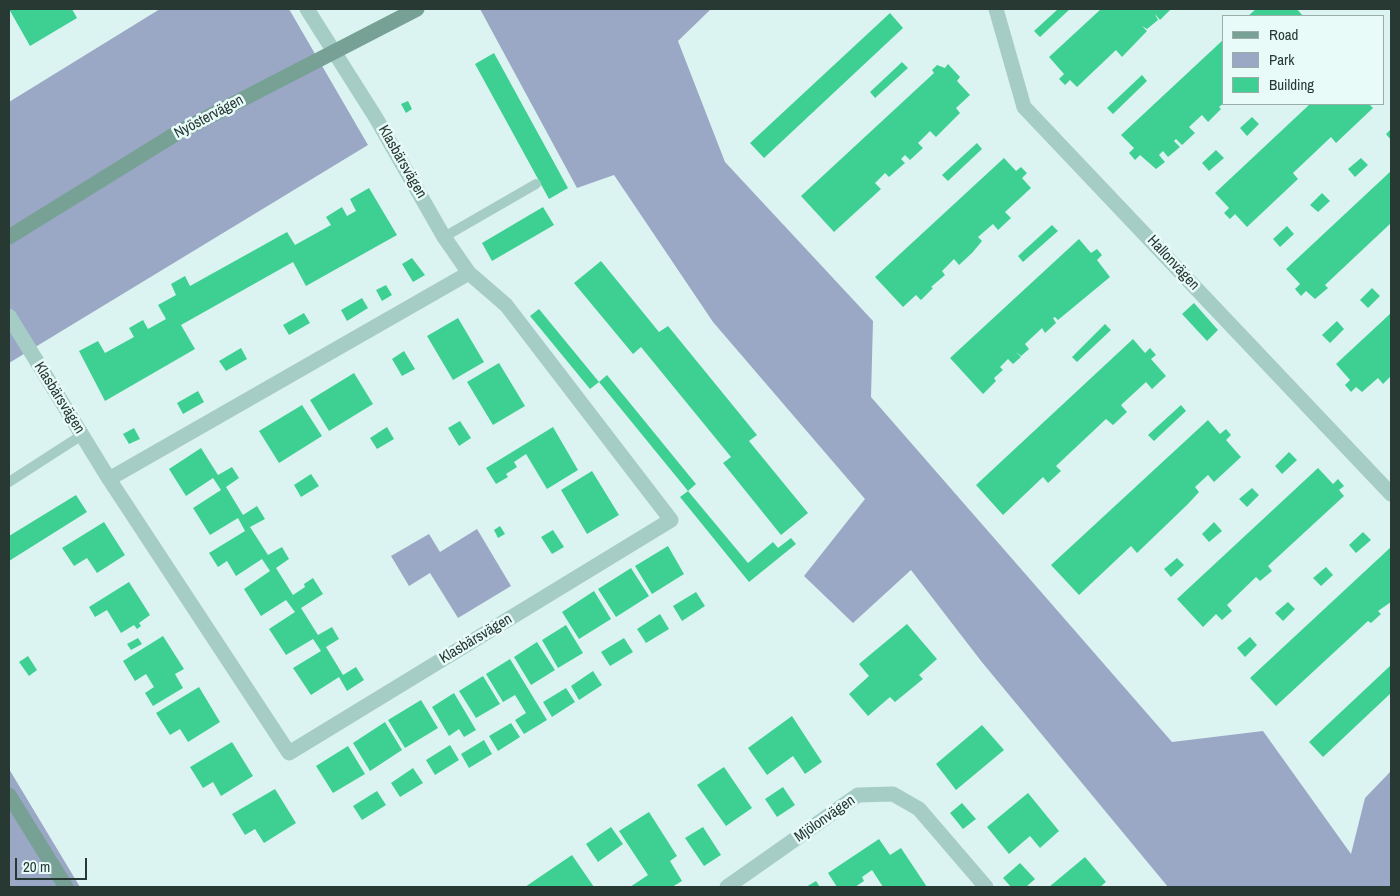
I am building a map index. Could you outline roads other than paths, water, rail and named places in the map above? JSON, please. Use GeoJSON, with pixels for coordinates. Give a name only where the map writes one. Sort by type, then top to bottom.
{"type":"FeatureCollection","features":[{"type":"Feature","properties":{"kind":"street","name":"Klasbärsvägen"},"geometry":{"type":"LineString","coordinates":[[9,316],[109,479],[289,753],[671,520],[506,305],[469,274],[444,237],[376,118],[307,9]]}},
{"type":"Feature","properties":{"kind":"street","name":"Nyöstervägen"},"geometry":{"type":"LineString","coordinates":[[9,237],[176,133],[418,9]]}},
{"type":"Feature","properties":{"kind":"street","name":"Hallonvägen"},"geometry":{"type":"LineString","coordinates":[[996,9],[1024,106],[1391,494]]}},
{"type":"Feature","properties":{"kind":"street"},"geometry":{"type":"LineString","coordinates":[[109,479],[469,274]]}},
{"type":"Feature","properties":{"kind":"street","name":"Mjölonvägen"},"geometry":{"type":"LineString","coordinates":[[727,887],[858,795],[893,794],[919,808],[986,887]]}},
{"type":"Feature","properties":{"kind":"street"},"geometry":{"type":"LineString","coordinates":[[9,795],[66,887]]}},
{"type":"Feature","properties":{"kind":"lane"},"geometry":{"type":"LineString","coordinates":[[444,237],[536,184]]}},
{"type":"Feature","properties":{"kind":"lane"},"geometry":{"type":"LineString","coordinates":[[9,482],[82,436]]}}]}
